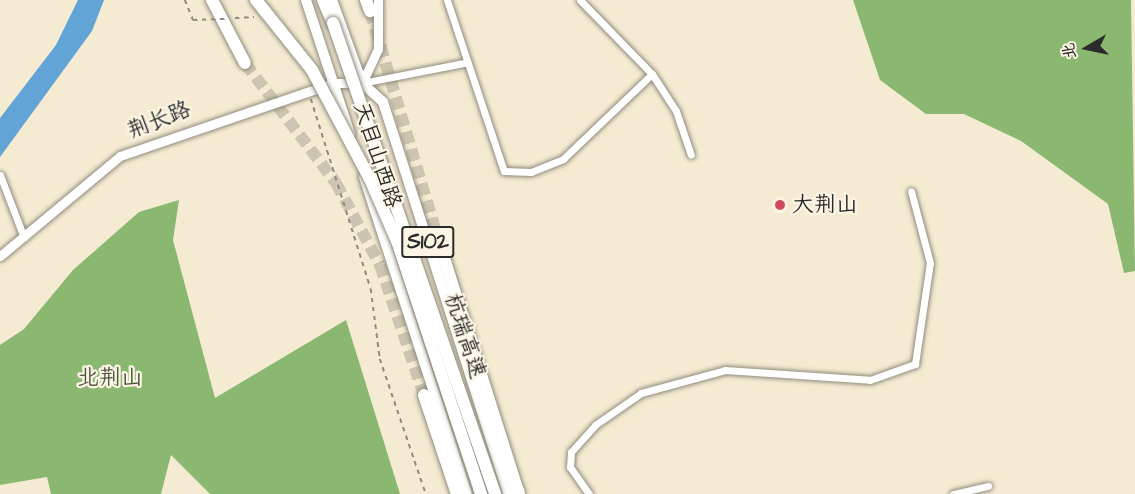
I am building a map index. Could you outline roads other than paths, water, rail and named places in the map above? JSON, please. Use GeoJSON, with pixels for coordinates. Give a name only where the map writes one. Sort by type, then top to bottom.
{"type":"FeatureCollection","features":[{"type":"Feature","properties":{"kind":"highway"},"geometry":{"type":"LineString","coordinates":[[212,0],[245,63]]}},
{"type":"Feature","properties":{"kind":"highway"},"geometry":{"type":"LineString","coordinates":[[256,0],[291,39]]}},
{"type":"Feature","properties":{"kind":"highway"},"geometry":{"type":"LineString","coordinates":[[268,0],[291,39]]}},
{"type":"Feature","properties":{"kind":"highway","name":"杭瑞高速"},"geometry":{"type":"LineString","coordinates":[[324,0],[495,494]]}},
{"type":"Feature","properties":{"kind":"highway","name":"杭瑞高速"},"geometry":{"type":"LineString","coordinates":[[291,39],[338,115],[397,240],[481,494]]}},
{"type":"Feature","properties":{"kind":"highway"},"geometry":{"type":"LineString","coordinates":[[438,239],[516,493]]}},
{"type":"Feature","properties":{"kind":"highway"},"geometry":{"type":"LineString","coordinates":[[424,395],[457,494]]}},
{"type":"Feature","properties":{"kind":"main road","name":"天目山西路"},"geometry":{"type":"LineString","coordinates":[[306,0],[467,494]]}},
{"type":"Feature","properties":{"kind":"main road","name":"天目山西路"},"geometry":{"type":"LineString","coordinates":[[332,0],[362,83],[383,102],[516,493]]}},
{"type":"Feature","properties":{"kind":"main road","name":"天目山西路"},"geometry":{"type":"LineString","coordinates":[[362,83],[378,49],[378,0]]}},
{"type":"Feature","properties":{"kind":"main road","name":"荆长路"},"geometry":{"type":"LineString","coordinates":[[0,256],[120,156],[309,90],[333,83],[362,83]]}},
{"type":"Feature","properties":{"kind":"street"},"geometry":{"type":"LineString","coordinates":[[447,0],[464,63],[504,171],[531,172],[563,159],[652,74]]}},
{"type":"Feature","properties":{"kind":"street"},"geometry":{"type":"LineString","coordinates":[[580,0],[652,74],[676,111],[691,155]]}},
{"type":"Feature","properties":{"kind":"street"},"geometry":{"type":"LineString","coordinates":[[362,83],[464,63]]}},
{"type":"Feature","properties":{"kind":"street"},"geometry":{"type":"LineString","coordinates":[[0,175],[24,238]]}},
{"type":"Feature","properties":{"kind":"street"},"geometry":{"type":"LineString","coordinates":[[589,494],[570,467],[571,452],[604,417],[641,393],[725,370],[870,380],[915,364],[930,263],[912,191]]}},
{"type":"Feature","properties":{"kind":"street"},"geometry":{"type":"LineString","coordinates":[[953,494],[988,486]]}},
{"type":"Feature","properties":{"kind":"water"},"geometry":{"type":"Polygon","coordinates":[[[78,0],[104,0],[92,31],[0,157],[0,118],[56,45],[78,0]]]}},
{"type":"Feature","properties":{"kind":"tunnel"},"geometry":{"type":"LineString","coordinates":[[370,11],[438,239]]}},
{"type":"Feature","properties":{"kind":"tunnel"},"geometry":{"type":"LineString","coordinates":[[245,63],[336,183],[380,265],[424,395]]}},
{"type":"Feature","properties":{"kind":"place","name":"大荆山"},"geometry":{"type":"Point","coordinates":[780,205]}},
{"type":"Feature","properties":{"kind":"park label","name":"北荆山"},"geometry":{"type":"Point","coordinates":[110,378]}}]}
